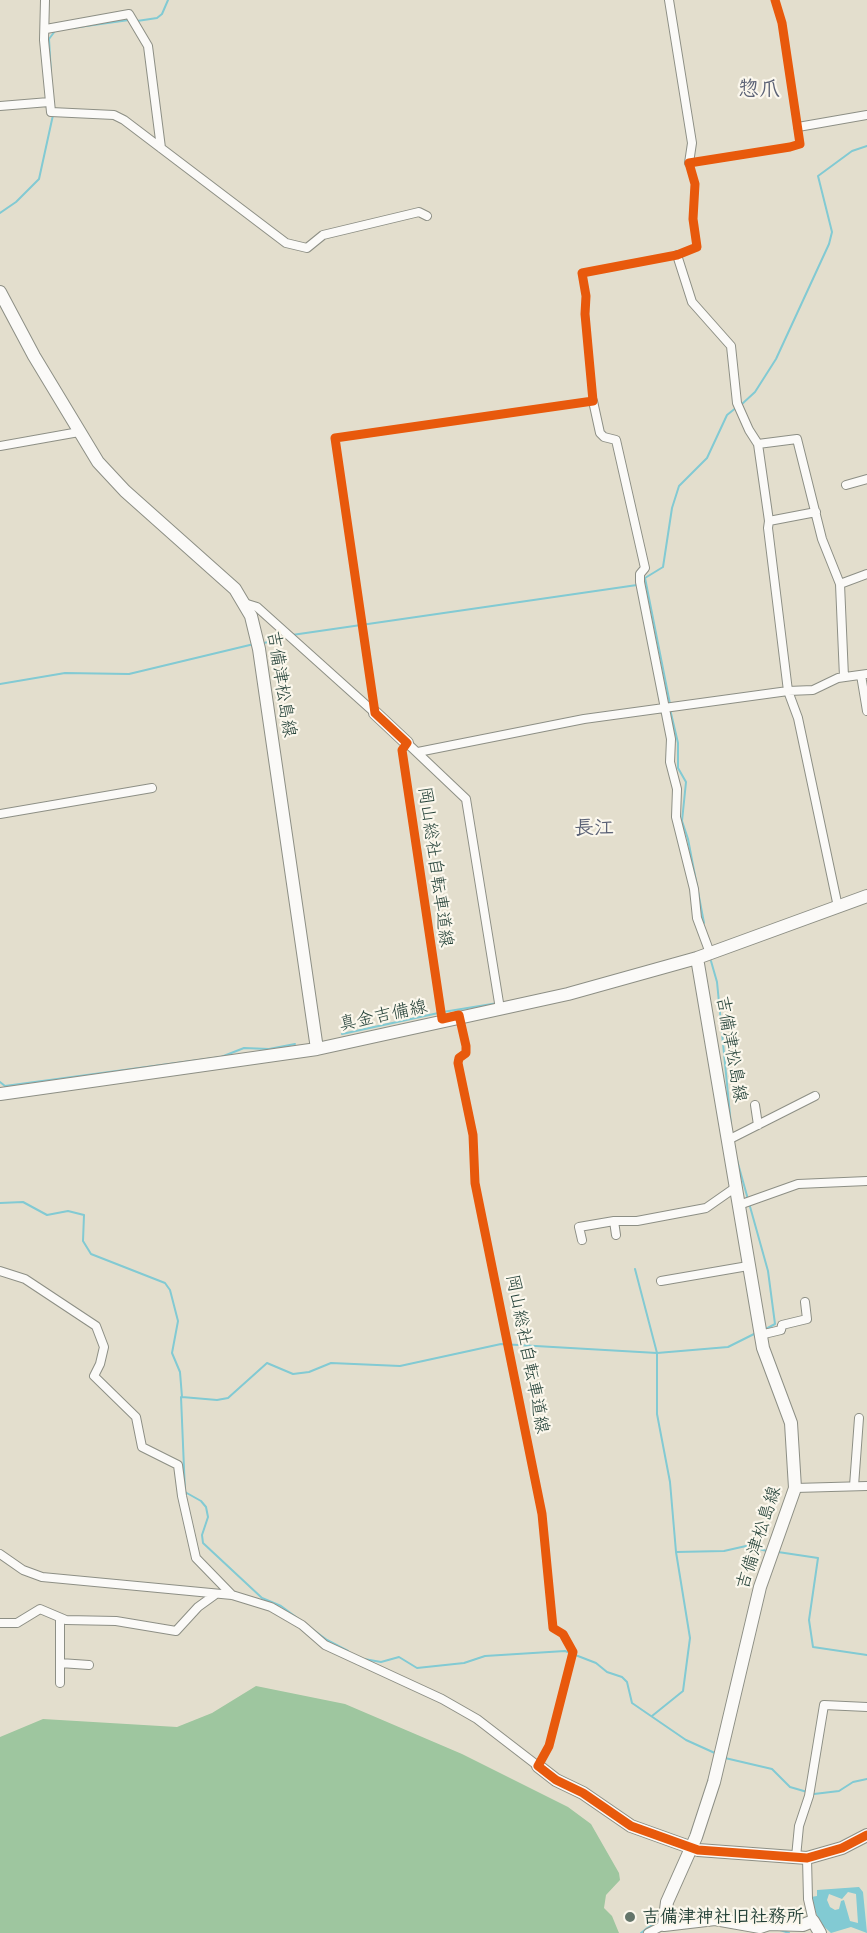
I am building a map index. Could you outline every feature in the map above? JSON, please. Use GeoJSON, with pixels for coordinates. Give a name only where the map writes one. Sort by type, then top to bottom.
{"type":"FeatureCollection","features":[{"type":"Feature","properties":{"kind":"main road","name":"吉備津松島線"},"geometry":{"type":"LineString","coordinates":[[2,300],[79,432],[114,481],[218,573],[244,603],[255,627],[317,1049]]}},
{"type":"Feature","properties":{"kind":"main road"},"geometry":{"type":"LineString","coordinates":[[375,713],[407,743]]}},
{"type":"Feature","properties":{"kind":"main road","name":"真金吉備線"},"geometry":{"type":"LineString","coordinates":[[0,1094],[317,1049],[500,1009],[626,979],[697,958],[867,896]]}},
{"type":"Feature","properties":{"kind":"main road","name":"吉備津松島線"},"geometry":{"type":"LineString","coordinates":[[664,1925],[667,1902],[692,1847],[721,1755],[760,1587],[795,1488],[791,1423],[770,1370],[760,1335],[697,958]]}},
{"type":"Feature","properties":{"kind":"main road"},"geometry":{"type":"LineString","coordinates":[[538,1766],[556,1780],[590,1798],[631,1826],[710,1852],[801,1857],[842,1848],[867,1835]]}},
{"type":"Feature","properties":{"kind":"main road"},"geometry":{"type":"LineString","coordinates":[[664,1925],[715,1919],[760,1927],[769,1924],[803,1925],[813,1921],[820,1933]]}},
{"type":"Feature","properties":{"kind":"street"},"geometry":{"type":"LineString","coordinates":[[45,0],[49,102],[53,112],[114,115],[286,243],[307,248],[323,235],[418,212],[427,216]]}},
{"type":"Feature","properties":{"kind":"street"},"geometry":{"type":"LineString","coordinates":[[669,0],[692,143],[689,163]]}},
{"type":"Feature","properties":{"kind":"street"},"geometry":{"type":"LineString","coordinates":[[46,29],[90,23],[126,14],[132,19],[143,33],[148,46],[161,148]]}},
{"type":"Feature","properties":{"kind":"street"},"geometry":{"type":"LineString","coordinates":[[0,106],[49,102]]}},
{"type":"Feature","properties":{"kind":"street"},"geometry":{"type":"LineString","coordinates":[[798,127],[867,115]]}},
{"type":"Feature","properties":{"kind":"street"},"geometry":{"type":"LineString","coordinates":[[677,255],[692,302],[731,346],[737,403],[758,444],[788,691],[798,718],[838,907]]}},
{"type":"Feature","properties":{"kind":"street"},"geometry":{"type":"LineString","coordinates":[[593,401],[600,433],[604,437],[616,440],[645,568],[640,574],[640,582],[671,739],[670,762],[677,789],[676,817],[689,866],[697,918],[710,953]]}},
{"type":"Feature","properties":{"kind":"street"},"geometry":{"type":"LineString","coordinates":[[0,446],[79,432]]}},
{"type":"Feature","properties":{"kind":"street"},"geometry":{"type":"LineString","coordinates":[[758,444],[797,439],[822,539],[840,584],[844,677]]}},
{"type":"Feature","properties":{"kind":"street"},"geometry":{"type":"LineString","coordinates":[[846,485],[867,479]]}},
{"type":"Feature","properties":{"kind":"street"},"geometry":{"type":"LineString","coordinates":[[769,521],[816,512]]}},
{"type":"Feature","properties":{"kind":"street"},"geometry":{"type":"LineString","coordinates":[[840,584],[867,574]]}},
{"type":"Feature","properties":{"kind":"street"},"geometry":{"type":"LineString","coordinates":[[244,603],[257,608],[375,713]]}},
{"type":"Feature","properties":{"kind":"street"},"geometry":{"type":"LineString","coordinates":[[418,752],[505,733],[664,708],[788,691],[813,690],[844,677],[864,674],[867,711]]}},
{"type":"Feature","properties":{"kind":"street"},"geometry":{"type":"LineString","coordinates":[[407,743],[466,799],[500,1009]]}},
{"type":"Feature","properties":{"kind":"street"},"geometry":{"type":"LineString","coordinates":[[0,814],[152,788]]}},
{"type":"Feature","properties":{"kind":"street"},"geometry":{"type":"LineString","coordinates":[[728,1140],[815,1096]]}},
{"type":"Feature","properties":{"kind":"street"},"geometry":{"type":"LineString","coordinates":[[754,1105],[758,1125]]}},
{"type":"Feature","properties":{"kind":"street"},"geometry":{"type":"LineString","coordinates":[[739,1205],[798,1184],[867,1181]]}},
{"type":"Feature","properties":{"kind":"street"},"geometry":{"type":"LineString","coordinates":[[582,1240],[579,1227],[614,1221],[637,1221],[705,1208],[736,1187]]}},
{"type":"Feature","properties":{"kind":"street"},"geometry":{"type":"LineString","coordinates":[[614,1221],[616,1235]]}},
{"type":"Feature","properties":{"kind":"street"},"geometry":{"type":"LineString","coordinates":[[661,1281],[748,1266]]}},
{"type":"Feature","properties":{"kind":"street"},"geometry":{"type":"LineString","coordinates":[[0,1271],[26,1279],[96,1326],[104,1347],[94,1376],[136,1417],[142,1447],[178,1465],[182,1496],[196,1558],[232,1595]]}},
{"type":"Feature","properties":{"kind":"street"},"geometry":{"type":"LineString","coordinates":[[760,1335],[781,1330],[782,1325],[807,1320],[805,1302]]}},
{"type":"Feature","properties":{"kind":"street"},"geometry":{"type":"LineString","coordinates":[[854,1485],[859,1418]]}},
{"type":"Feature","properties":{"kind":"street"},"geometry":{"type":"LineString","coordinates":[[795,1488],[867,1486]]}},
{"type":"Feature","properties":{"kind":"street"},"geometry":{"type":"LineString","coordinates":[[0,1554],[23,1570],[42,1577],[232,1595],[271,1607],[344,1656],[442,1699],[488,1726],[538,1766]]}},
{"type":"Feature","properties":{"kind":"street"},"geometry":{"type":"LineString","coordinates":[[0,1623],[17,1623],[39,1609],[60,1618],[89,1622],[116,1621],[176,1631],[198,1607],[216,1594]]}},
{"type":"Feature","properties":{"kind":"street"},"geometry":{"type":"LineString","coordinates":[[60,1618],[60,1683]]}},
{"type":"Feature","properties":{"kind":"street"},"geometry":{"type":"LineString","coordinates":[[60,1663],[89,1665]]}},
{"type":"Feature","properties":{"kind":"street"},"geometry":{"type":"LineString","coordinates":[[813,1921],[801,1857],[799,1826],[808,1796],[824,1705],[867,1707]]}},
{"type":"Feature","properties":{"kind":"street"},"geometry":{"type":"LineString","coordinates":[[648,1933],[664,1925]]}},
{"type":"Feature","properties":{"kind":"green space"},"geometry":{"type":"Polygon","coordinates":[[[256,1686],[345,1704],[462,1754],[568,1807],[591,1824],[619,1873],[620,1880],[606,1895],[604,1908],[612,1916],[619,1933],[0,1933],[0,1737],[43,1719],[177,1727],[212,1713],[256,1686]]]}},
{"type":"Feature","properties":{"kind":"water"},"geometry":{"type":"Polygon","coordinates":[[[859,1887],[863,1892],[867,1933],[851,1927],[831,1933],[819,1922],[811,1897],[817,1896],[817,1890],[859,1887]],[[848,1892],[842,1899],[829,1894],[827,1900],[830,1907],[835,1910],[839,1909],[841,1901],[844,1900],[850,1921],[858,1923],[856,1894],[848,1892]]]}},
{"type":"Feature","properties":{"kind":"waterway"},"geometry":{"type":"LineString","coordinates":[[137,21],[157,18],[162,14],[168,0]]}},
{"type":"Feature","properties":{"kind":"waterway"},"geometry":{"type":"LineString","coordinates":[[72,28],[129,20]]}},
{"type":"Feature","properties":{"kind":"waterway"},"geometry":{"type":"LineString","coordinates":[[51,74],[49,39],[55,31]]}},
{"type":"Feature","properties":{"kind":"waterway"},"geometry":{"type":"LineString","coordinates":[[0,213],[16,202],[39,179],[53,115]]}},
{"type":"Feature","properties":{"kind":"waterway"},"geometry":{"type":"LineString","coordinates":[[742,404],[755,392],[776,359],[829,244],[832,232],[818,176],[852,151],[867,146]]}},
{"type":"Feature","properties":{"kind":"waterway"},"geometry":{"type":"LineString","coordinates":[[670,704],[645,578],[663,567],[672,508],[679,486],[707,458],[727,415],[737,407]]}},
{"type":"Feature","properties":{"kind":"waterway"},"geometry":{"type":"LineString","coordinates":[[292,635],[637,585]]}},
{"type":"Feature","properties":{"kind":"waterway"},"geometry":{"type":"LineString","coordinates":[[264,643],[287,637]]}},
{"type":"Feature","properties":{"kind":"waterway"},"geometry":{"type":"LineString","coordinates":[[0,684],[65,673],[129,674],[254,644]]}},
{"type":"Feature","properties":{"kind":"waterway"},"geometry":{"type":"LineString","coordinates":[[670,709],[678,743],[678,768],[686,782],[682,821],[688,839],[704,923]]}},
{"type":"Feature","properties":{"kind":"waterway"},"geometry":{"type":"LineString","coordinates":[[711,961],[717,982],[731,1125]]}},
{"type":"Feature","properties":{"kind":"waterway"},"geometry":{"type":"LineString","coordinates":[[342,1034],[443,1012],[498,1003]]}},
{"type":"Feature","properties":{"kind":"waterway"},"geometry":{"type":"LineString","coordinates":[[0,1082],[5,1086],[221,1057],[244,1048],[269,1049],[295,1044]]}},
{"type":"Feature","properties":{"kind":"waterway"},"geometry":{"type":"LineString","coordinates":[[737,1160],[768,1271],[775,1324],[764,1330]]}},
{"type":"Feature","properties":{"kind":"waterway"},"geometry":{"type":"LineString","coordinates":[[0,1203],[23,1202],[47,1215],[68,1211],[84,1215],[83,1241],[91,1254],[165,1283],[170,1290],[178,1321],[172,1353],[180,1372],[182,1397],[217,1400],[228,1398],[267,1363],[293,1374],[309,1372],[331,1363],[400,1366],[501,1344],[657,1353],[728,1347],[756,1333]]}},
{"type":"Feature","properties":{"kind":"waterway"},"geometry":{"type":"LineString","coordinates":[[635,1269],[657,1353],[657,1414],[670,1482],[676,1552],[690,1638],[683,1691],[652,1716]]}},
{"type":"Feature","properties":{"kind":"waterway"},"geometry":{"type":"LineString","coordinates":[[181,1397],[185,1492],[201,1501],[206,1507],[208,1517],[202,1535],[203,1543],[262,1598],[281,1606],[327,1640],[348,1651]]}},
{"type":"Feature","properties":{"kind":"waterway"},"geometry":{"type":"LineString","coordinates":[[676,1552],[724,1551],[746,1546],[767,1551]]}},
{"type":"Feature","properties":{"kind":"waterway"},"geometry":{"type":"LineString","coordinates":[[778,1552],[818,1558],[809,1620],[813,1647],[867,1655]]}},
{"type":"Feature","properties":{"kind":"waterway"},"geometry":{"type":"LineString","coordinates":[[364,1659],[381,1662],[399,1657],[417,1668],[464,1663],[485,1656],[565,1651],[596,1663],[607,1672],[622,1677],[627,1682],[632,1703],[686,1740],[717,1754]]}},
{"type":"Feature","properties":{"kind":"waterway"},"geometry":{"type":"LineString","coordinates":[[725,1758],[772,1769],[790,1787],[814,1794],[839,1791],[853,1782],[867,1779]]}},
{"type":"Feature","properties":{"kind":"waterway"},"geometry":{"type":"LineString","coordinates":[[641,1933],[660,1918]]}},
{"type":"Feature","properties":{"kind":"waterway"},"geometry":{"type":"LineString","coordinates":[[780,1930],[789,1933]]}},
{"type":"Feature","properties":{"kind":"cycle path","name":"岡山総社自転車道線"},"geometry":{"type":"LineString","coordinates":[[775,0],[782,23],[800,144],[689,163],[695,184],[693,219],[697,247],[677,255],[582,273],[586,296],[585,314],[593,401],[335,438],[375,713],[407,743],[402,750],[442,1019],[459,1015],[466,1046],[466,1053],[459,1058],[458,1063],[473,1135],[475,1183],[542,1514],[553,1628],[563,1634],[573,1652],[549,1746],[538,1766],[556,1780],[583,1793],[631,1826],[698,1850],[807,1858],[842,1848],[867,1835]]}},
{"type":"Feature","properties":{"kind":"place","name":"吉備津神社旧社務所"},"geometry":{"type":"Point","coordinates":[630,1917]}},
{"type":"Feature","properties":{"kind":"district","name":"惣爪"},"geometry":{"type":"Point","coordinates":[759,89]}},
{"type":"Feature","properties":{"kind":"district","name":"長江"},"geometry":{"type":"Point","coordinates":[594,829]}}]}
